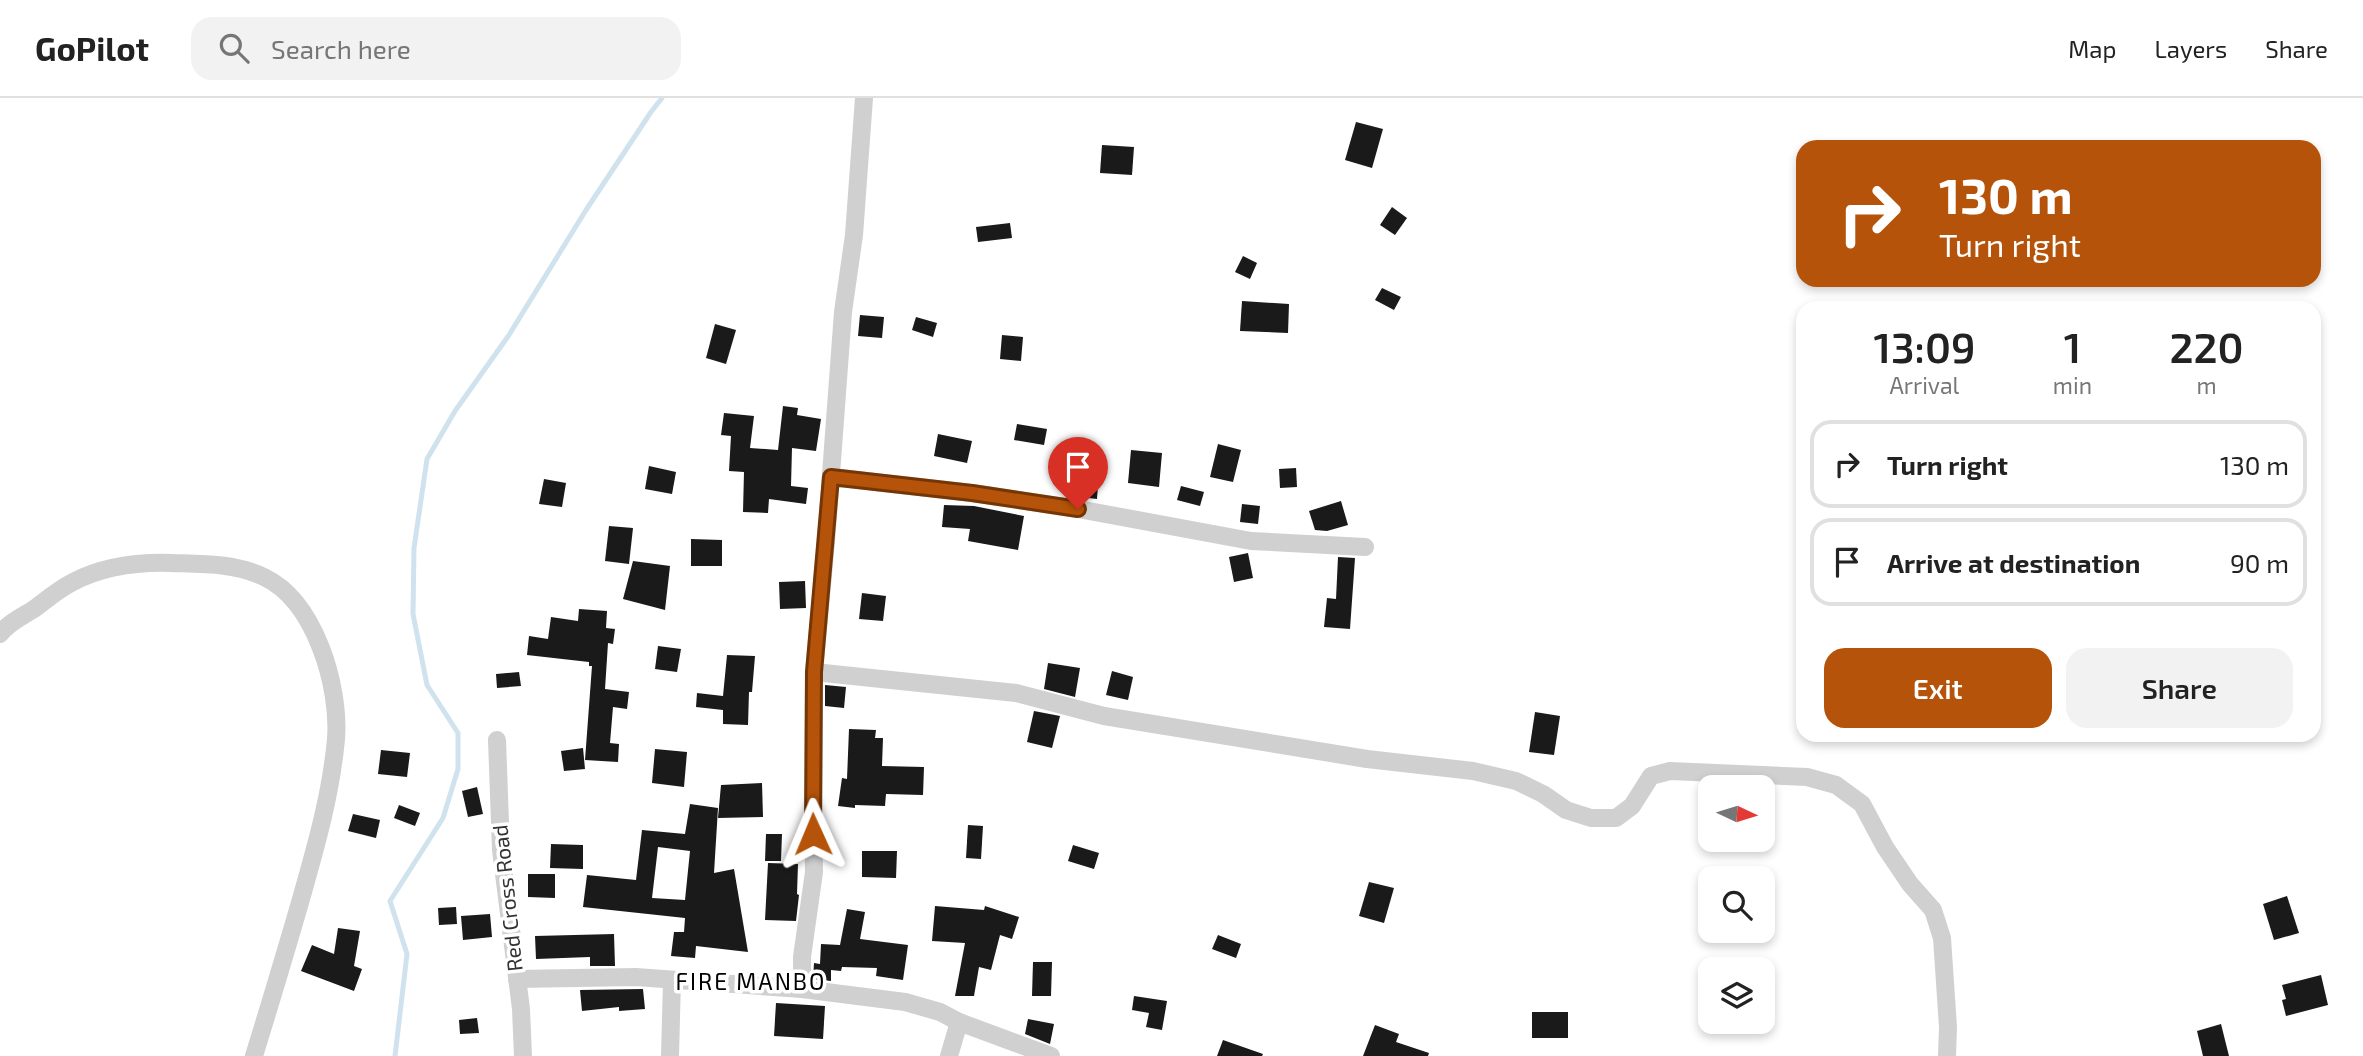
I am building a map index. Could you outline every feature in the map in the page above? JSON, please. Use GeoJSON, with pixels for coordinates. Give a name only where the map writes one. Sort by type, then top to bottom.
{"type":"FeatureCollection","features":[{"type":"Feature","properties":{"kind":"street"},"geometry":{"type":"LineString","coordinates":[[802,989],[802,957],[814,872],[814,672],[836,387],[854,235],[864,98]]}},
{"type":"Feature","properties":{"kind":"street"},"geometry":{"type":"LineString","coordinates":[[831,477],[998,497],[1251,541],[1365,547]]}},
{"type":"Feature","properties":{"kind":"street"},"geometry":{"type":"LineString","coordinates":[[1,632],[72,582],[97,572],[162,563],[236,567],[265,577],[291,597],[311,625],[326,661],[336,736],[324,817],[254,1056]]}},
{"type":"Feature","properties":{"kind":"street"},"geometry":{"type":"LineString","coordinates":[[814,672],[1016,693],[1104,716],[1367,759],[1473,771],[1516,781],[1543,793],[1566,810],[1591,818],[1616,818],[1632,806],[1651,776],[1670,771],[1807,776],[1836,785],[1861,804],[1910,884],[1933,910],[1942,938],[1948,1027],[1947,1056]]}},
{"type":"Feature","properties":{"kind":"street","name":"Red Cross Road"},"geometry":{"type":"LineString","coordinates":[[497,740],[501,850],[521,1009],[523,1056]]}},
{"type":"Feature","properties":{"kind":"street"},"geometry":{"type":"LineString","coordinates":[[517,979],[636,977],[802,989],[905,1002],[940,1012],[959,1022],[1051,1056]]}},
{"type":"Feature","properties":{"kind":"street"},"geometry":{"type":"LineString","coordinates":[[670,1056],[671,980]]}},
{"type":"Feature","properties":{"kind":"street"},"geometry":{"type":"LineString","coordinates":[[949,1056],[959,1022]]}},
{"type":"Feature","properties":{"kind":"building"},"geometry":{"type":"Polygon","coordinates":[[[1356,122],[1383,129],[1372,168],[1345,160],[1356,122]]]}},
{"type":"Feature","properties":{"kind":"building"},"geometry":{"type":"Polygon","coordinates":[[[1102,145],[1134,147],[1132,175],[1100,173],[1102,145]]]}},
{"type":"Feature","properties":{"kind":"building"},"geometry":{"type":"Polygon","coordinates":[[[1392,207],[1407,218],[1395,235],[1380,225],[1392,207]]]}},
{"type":"Feature","properties":{"kind":"building"},"geometry":{"type":"Polygon","coordinates":[[[1010,223],[1012,238],[978,242],[976,227],[1010,223]]]}},
{"type":"Feature","properties":{"kind":"building"},"geometry":{"type":"Polygon","coordinates":[[[1243,256],[1257,263],[1250,279],[1235,272],[1243,256]]]}},
{"type":"Feature","properties":{"kind":"building"},"geometry":{"type":"Polygon","coordinates":[[[1382,288],[1401,297],[1394,310],[1375,300],[1382,288]]]}},
{"type":"Feature","properties":{"kind":"building"},"geometry":{"type":"Polygon","coordinates":[[[1242,301],[1289,304],[1288,333],[1240,331],[1242,301]]]}},
{"type":"Feature","properties":{"kind":"building"},"geometry":{"type":"Polygon","coordinates":[[[860,315],[884,317],[882,338],[858,336],[860,315]]]}},
{"type":"Feature","properties":{"kind":"building"},"geometry":{"type":"Polygon","coordinates":[[[916,317],[937,323],[933,337],[912,330],[916,317]]]}},
{"type":"Feature","properties":{"kind":"building"},"geometry":{"type":"Polygon","coordinates":[[[715,324],[736,330],[726,364],[706,358],[715,324]]]}},
{"type":"Feature","properties":{"kind":"building"},"geometry":{"type":"Polygon","coordinates":[[[1002,335],[1023,337],[1021,361],[1000,359],[1002,335]]]}},
{"type":"Feature","properties":{"kind":"building"},"geometry":{"type":"Polygon","coordinates":[[[783,406],[798,408],[797,415],[821,419],[816,451],[792,448],[791,486],[808,488],[806,504],[769,499],[768,513],[743,512],[744,472],[729,471],[731,436],[721,435],[724,413],[754,416],[750,448],[778,450],[783,406]]]}},
{"type":"Feature","properties":{"kind":"building"},"geometry":{"type":"Polygon","coordinates":[[[1017,424],[1047,429],[1044,445],[1014,440],[1017,424]]]}},
{"type":"Feature","properties":{"kind":"building"},"geometry":{"type":"Polygon","coordinates":[[[938,434],[972,441],[967,463],[934,456],[938,434]]]}},
{"type":"Feature","properties":{"kind":"building"},"geometry":{"type":"Polygon","coordinates":[[[1218,444],[1241,450],[1233,482],[1210,477],[1218,444]]]}},
{"type":"Feature","properties":{"kind":"building"},"geometry":{"type":"Polygon","coordinates":[[[1131,450],[1162,453],[1159,487],[1128,483],[1131,450]]]}},
{"type":"Feature","properties":{"kind":"building"},"geometry":{"type":"Polygon","coordinates":[[[649,466],[676,472],[672,494],[645,489],[649,466]]]}},
{"type":"Feature","properties":{"kind":"building"},"geometry":{"type":"Polygon","coordinates":[[[1073,468],[1099,470],[1097,499],[1071,496],[1073,468]]]}},
{"type":"Feature","properties":{"kind":"building"},"geometry":{"type":"Polygon","coordinates":[[[1296,468],[1297,487],[1280,488],[1279,469],[1296,468]]]}},
{"type":"Feature","properties":{"kind":"building"},"geometry":{"type":"Polygon","coordinates":[[[544,479],[566,483],[562,507],[539,504],[544,479]]]}},
{"type":"Feature","properties":{"kind":"building"},"geometry":{"type":"Polygon","coordinates":[[[1181,486],[1204,492],[1200,506],[1177,500],[1181,486]]]}},
{"type":"Feature","properties":{"kind":"building"},"geometry":{"type":"Polygon","coordinates":[[[1341,501],[1348,525],[1327,531],[1315,530],[1309,511],[1341,501]]]}},
{"type":"Feature","properties":{"kind":"building"},"geometry":{"type":"Polygon","coordinates":[[[1242,504],[1260,506],[1258,524],[1240,522],[1242,504]]]}},
{"type":"Feature","properties":{"kind":"building"},"geometry":{"type":"Polygon","coordinates":[[[944,505],[974,506],[1024,516],[1018,550],[968,541],[970,529],[942,527],[944,505]]]}},
{"type":"Feature","properties":{"kind":"building"},"geometry":{"type":"Polygon","coordinates":[[[609,526],[633,528],[629,564],[605,561],[609,526]]]}},
{"type":"Feature","properties":{"kind":"building"},"geometry":{"type":"Polygon","coordinates":[[[691,539],[722,540],[722,566],[691,566],[691,539]]]}},
{"type":"Feature","properties":{"kind":"building"},"geometry":{"type":"Polygon","coordinates":[[[1248,553],[1253,578],[1234,582],[1229,557],[1248,553]]]}},
{"type":"Feature","properties":{"kind":"building"},"geometry":{"type":"Polygon","coordinates":[[[1338,557],[1355,558],[1350,629],[1324,627],[1327,598],[1336,599],[1338,557]]]}},
{"type":"Feature","properties":{"kind":"building"},"geometry":{"type":"Polygon","coordinates":[[[633,561],[670,566],[665,610],[623,599],[633,561]]]}},
{"type":"Feature","properties":{"kind":"building"},"geometry":{"type":"Polygon","coordinates":[[[805,581],[806,608],[780,609],[779,582],[805,581]]]}},
{"type":"Feature","properties":{"kind":"building"},"geometry":{"type":"Polygon","coordinates":[[[862,593],[886,596],[883,621],[859,619],[862,593]]]}},
{"type":"Feature","properties":{"kind":"building"},"geometry":{"type":"Polygon","coordinates":[[[579,609],[607,611],[606,628],[615,629],[613,644],[608,643],[605,689],[629,692],[627,709],[613,707],[610,743],[619,744],[618,762],[585,760],[592,666],[589,666],[589,662],[527,655],[529,636],[548,639],[551,617],[578,621],[579,609]]]}},
{"type":"Feature","properties":{"kind":"building"},"geometry":{"type":"Polygon","coordinates":[[[658,646],[681,649],[677,672],[655,669],[658,646]]]}},
{"type":"Feature","properties":{"kind":"building"},"geometry":{"type":"Polygon","coordinates":[[[727,655],[755,656],[752,692],[749,692],[748,725],[723,724],[723,710],[696,707],[697,693],[723,696],[727,655]]]}},
{"type":"Feature","properties":{"kind":"building"},"geometry":{"type":"Polygon","coordinates":[[[1048,663],[1080,668],[1075,697],[1044,689],[1048,663]]]}},
{"type":"Feature","properties":{"kind":"building"},"geometry":{"type":"Polygon","coordinates":[[[1112,671],[1133,677],[1128,700],[1106,695],[1112,671]]]}},
{"type":"Feature","properties":{"kind":"building"},"geometry":{"type":"Polygon","coordinates":[[[519,672],[521,686],[497,688],[496,674],[519,672]]]}},
{"type":"Feature","properties":{"kind":"building"},"geometry":{"type":"Polygon","coordinates":[[[825,685],[846,687],[844,708],[825,706],[825,685]]]}},
{"type":"Feature","properties":{"kind":"building"},"geometry":{"type":"Polygon","coordinates":[[[1034,711],[1060,716],[1052,748],[1027,742],[1034,711]]]}},
{"type":"Feature","properties":{"kind":"building"},"geometry":{"type":"Polygon","coordinates":[[[1535,712],[1560,716],[1554,755],[1529,752],[1535,712]]]}},
{"type":"Feature","properties":{"kind":"building"},"geometry":{"type":"Polygon","coordinates":[[[849,729],[876,730],[875,738],[883,738],[882,766],[924,767],[923,795],[886,794],[885,806],[838,806],[842,778],[847,779],[849,729]]]}},
{"type":"Feature","properties":{"kind":"building"},"geometry":{"type":"Polygon","coordinates":[[[583,748],[585,769],[564,771],[561,751],[583,748]]]}},
{"type":"Feature","properties":{"kind":"building"},"geometry":{"type":"Polygon","coordinates":[[[655,749],[687,752],[684,787],[652,783],[655,749]]]}},
{"type":"Feature","properties":{"kind":"building"},"geometry":{"type":"Polygon","coordinates":[[[381,750],[410,753],[407,777],[378,774],[381,750]]]}},
{"type":"Feature","properties":{"kind":"building"},"geometry":{"type":"Polygon","coordinates":[[[762,783],[763,817],[718,818],[721,785],[762,783]]]}},
{"type":"Feature","properties":{"kind":"building"},"geometry":{"type":"Polygon","coordinates":[[[477,787],[483,814],[468,817],[462,791],[477,787]]]}},
{"type":"Feature","properties":{"kind":"building"},"geometry":{"type":"Polygon","coordinates":[[[690,804],[718,808],[714,873],[734,869],[748,952],[696,946],[695,958],[671,956],[674,932],[684,932],[685,918],[583,907],[587,875],[636,880],[642,830],[685,834],[690,804]],[[658,847],[652,898],[685,900],[690,851],[658,847]]]}},
{"type":"Feature","properties":{"kind":"building"},"geometry":{"type":"Polygon","coordinates":[[[399,805],[420,813],[415,826],[394,818],[399,805]]]}},
{"type":"Feature","properties":{"kind":"building"},"geometry":{"type":"Polygon","coordinates":[[[353,814],[380,820],[376,838],[348,831],[353,814]]]}},
{"type":"Feature","properties":{"kind":"building"},"geometry":{"type":"Polygon","coordinates":[[[968,825],[983,826],[981,859],[966,858],[968,825]]]}},
{"type":"Feature","properties":{"kind":"building"},"geometry":{"type":"Polygon","coordinates":[[[766,834],[782,834],[781,861],[765,861],[766,834]]]}},
{"type":"Feature","properties":{"kind":"building"},"geometry":{"type":"Polygon","coordinates":[[[551,844],[583,845],[583,869],[550,868],[551,844]]]}},
{"type":"Feature","properties":{"kind":"building"},"geometry":{"type":"Polygon","coordinates":[[[1073,845],[1099,853],[1094,869],[1068,861],[1073,845]]]}},
{"type":"Feature","properties":{"kind":"building"},"geometry":{"type":"Polygon","coordinates":[[[862,851],[897,851],[896,878],[862,877],[862,851]]]}},
{"type":"Feature","properties":{"kind":"building"},"geometry":{"type":"Polygon","coordinates":[[[768,863],[798,864],[796,921],[765,920],[768,863]]]}},
{"type":"Feature","properties":{"kind":"building"},"geometry":{"type":"Polygon","coordinates":[[[528,874],[555,874],[555,898],[528,897],[528,874]]]}},
{"type":"Feature","properties":{"kind":"building"},"geometry":{"type":"Polygon","coordinates":[[[1369,882],[1394,888],[1384,923],[1359,916],[1369,882]]]}},
{"type":"Feature","properties":{"kind":"building"},"geometry":{"type":"Polygon","coordinates":[[[2287,896],[2299,933],[2274,940],[2263,904],[2287,896]]]}},
{"type":"Feature","properties":{"kind":"building"},"geometry":{"type":"Polygon","coordinates":[[[935,906],[984,910],[985,906],[1019,917],[1012,939],[1000,935],[991,970],[979,967],[974,996],[955,996],[965,943],[932,941],[935,906]]]}},
{"type":"Feature","properties":{"kind":"building"},"geometry":{"type":"Polygon","coordinates":[[[456,907],[457,924],[439,925],[438,908],[456,907]]]}},
{"type":"Feature","properties":{"kind":"building"},"geometry":{"type":"Polygon","coordinates":[[[847,909],[865,912],[860,939],[908,945],[903,980],[876,976],[877,968],[842,967],[841,971],[831,970],[831,981],[813,979],[814,963],[820,964],[821,944],[840,945],[847,909]]]}},
{"type":"Feature","properties":{"kind":"building"},"geometry":{"type":"Polygon","coordinates":[[[490,914],[492,937],[463,940],[461,916],[490,914]]]}},
{"type":"Feature","properties":{"kind":"building"},"geometry":{"type":"Polygon","coordinates":[[[338,928],[360,931],[354,966],[362,969],[354,991],[301,971],[312,945],[334,954],[338,928]]]}},
{"type":"Feature","properties":{"kind":"building"},"geometry":{"type":"Polygon","coordinates":[[[614,934],[615,966],[590,966],[590,957],[536,959],[535,936],[614,934]]]}},
{"type":"Feature","properties":{"kind":"building"},"geometry":{"type":"Polygon","coordinates":[[[1218,935],[1241,944],[1236,958],[1212,949],[1218,935]]]}},
{"type":"Feature","properties":{"kind":"building"},"geometry":{"type":"Polygon","coordinates":[[[1033,962],[1052,962],[1051,996],[1032,996],[1033,962]]]}},
{"type":"Feature","properties":{"kind":"building"},"geometry":{"type":"Polygon","coordinates":[[[2321,975],[2328,1005],[2286,1016],[2282,1000],[2286,999],[2282,985],[2321,975]]]}},
{"type":"Feature","properties":{"kind":"building"},"geometry":{"type":"Polygon","coordinates":[[[643,989],[645,1009],[619,1011],[619,1007],[582,1011],[580,990],[643,989]]]}},
{"type":"Feature","properties":{"kind":"building"},"geometry":{"type":"Polygon","coordinates":[[[1134,996],[1167,1001],[1162,1030],[1146,1027],[1149,1013],[1132,1010],[1134,996]]]}},
{"type":"Feature","properties":{"kind":"building"},"geometry":{"type":"Polygon","coordinates":[[[776,1003],[825,1006],[823,1039],[774,1036],[776,1003]]]}},
{"type":"Feature","properties":{"kind":"building"},"geometry":{"type":"Polygon","coordinates":[[[1532,1012],[1568,1012],[1568,1038],[1532,1038],[1532,1012]]]}},
{"type":"Feature","properties":{"kind":"building"},"geometry":{"type":"Polygon","coordinates":[[[477,1018],[479,1033],[460,1034],[459,1020],[477,1018]]]}},
{"type":"Feature","properties":{"kind":"building"},"geometry":{"type":"Polygon","coordinates":[[[1028,1019],[1054,1024],[1050,1044],[1025,1034],[1028,1019]]]}},
{"type":"Feature","properties":{"kind":"building"},"geometry":{"type":"Polygon","coordinates":[[[2221,1024],[2229,1056],[2203,1056],[2197,1031],[2221,1024]]]}},
{"type":"Feature","properties":{"kind":"building"},"geometry":{"type":"Polygon","coordinates":[[[1375,1025],[1399,1034],[1396,1042],[1429,1053],[1428,1056],[1363,1056],[1375,1025]]]}},
{"type":"Feature","properties":{"kind":"building"},"geometry":{"type":"Polygon","coordinates":[[[1223,1040],[1263,1054],[1217,1056],[1223,1040]]]}},
{"type":"Feature","properties":{"kind":"waterway"},"geometry":{"type":"LineString","coordinates":[[395,1056],[407,954],[390,901],[443,818],[458,769],[458,733],[427,685],[413,614],[414,548],[427,459],[455,411],[509,335],[586,210],[662,98]]}},
{"type":"Feature","properties":{"kind":"district","name":"FIRE MANBO"},"geometry":{"type":"Point","coordinates":[751,982]}},
{"type":"Feature","properties":{"kind":"route"},"geometry":{"type":"LineString","coordinates":[[813,834],[814,672],[831,477],[972,493],[1078,509]]}}]}
